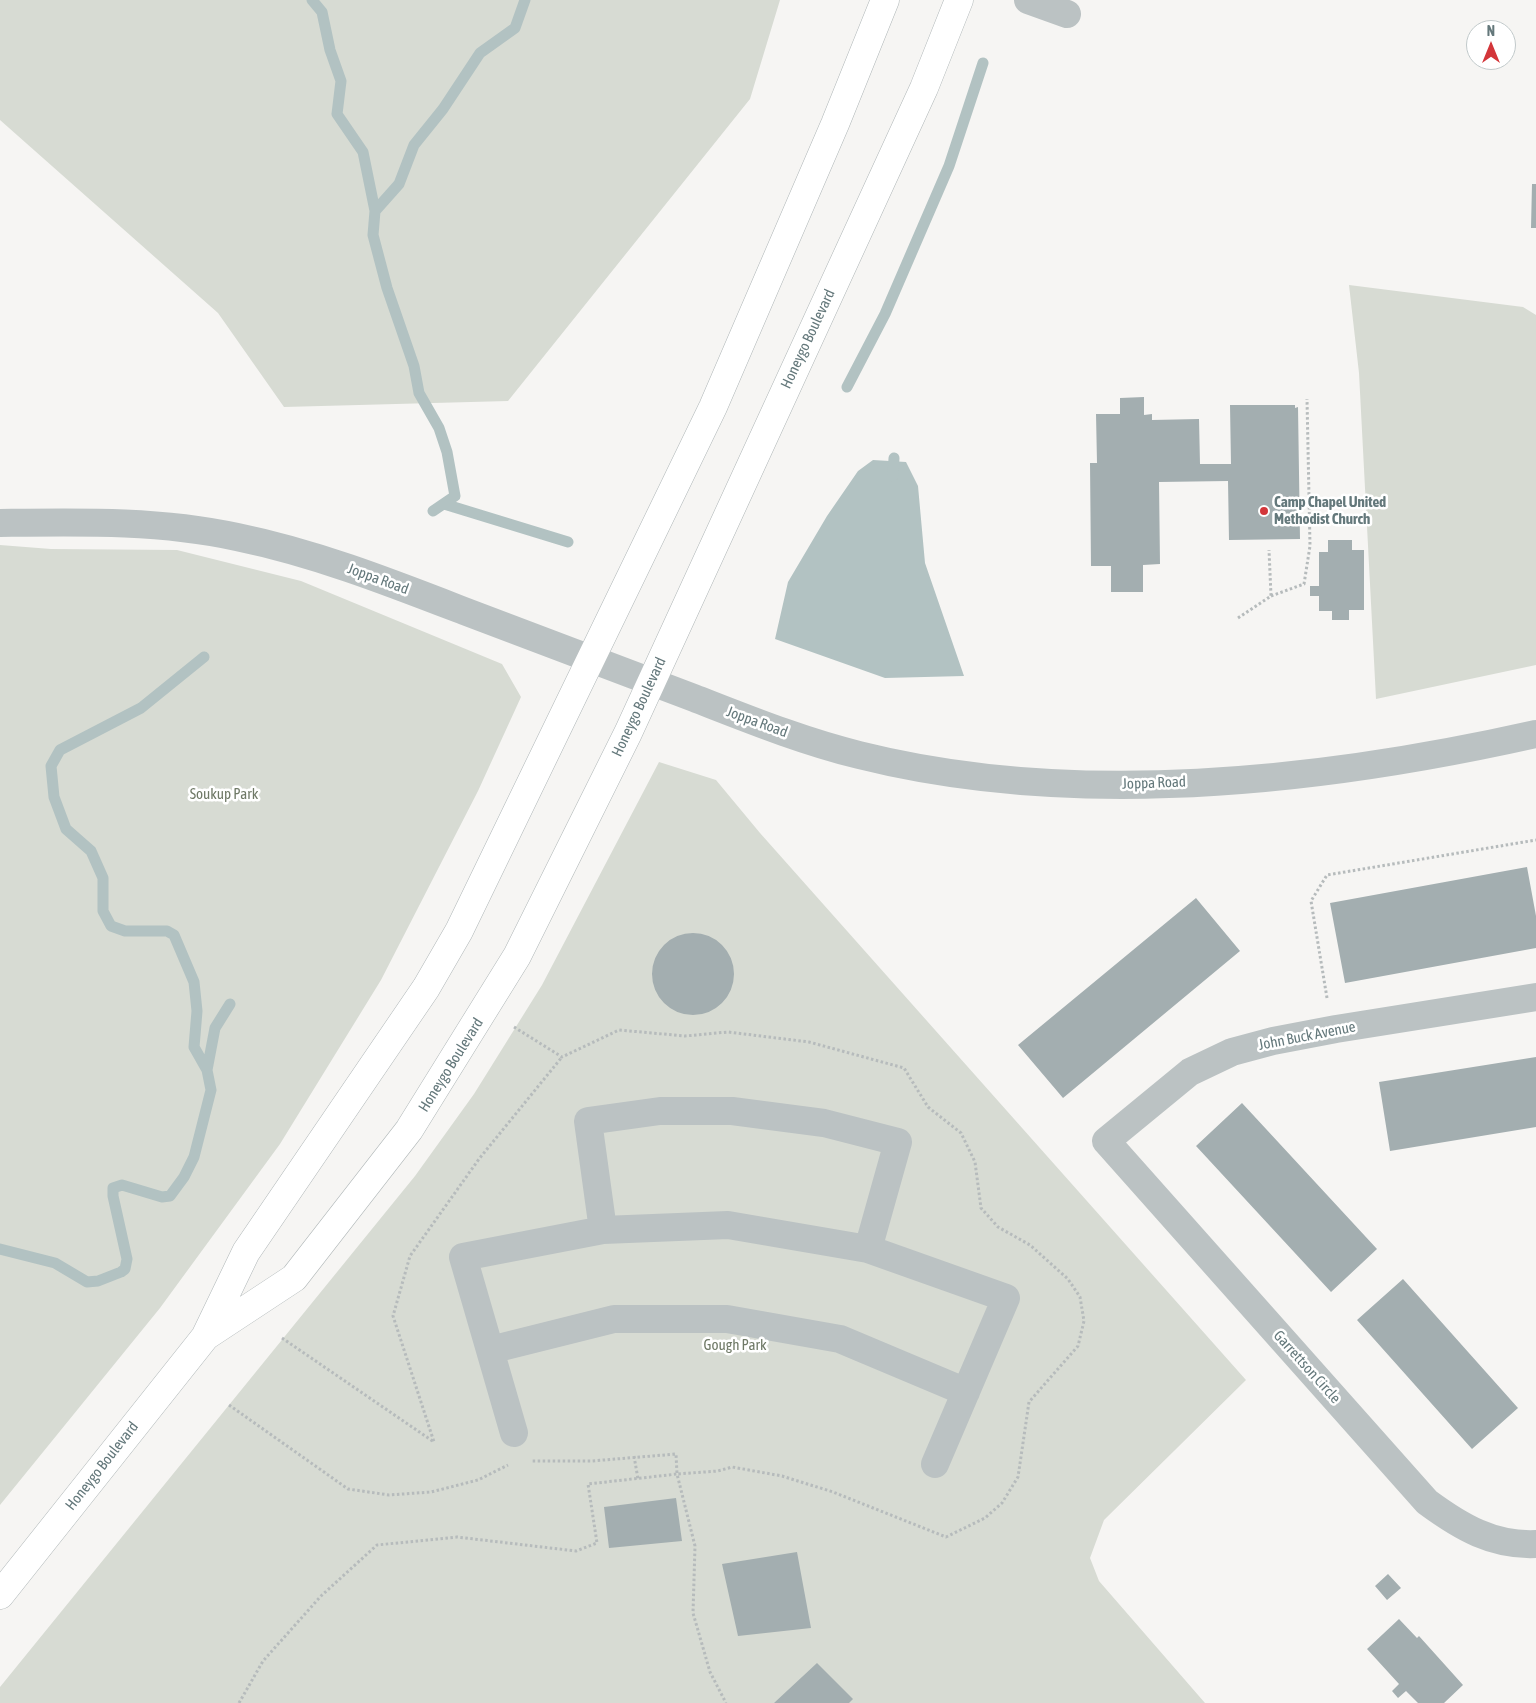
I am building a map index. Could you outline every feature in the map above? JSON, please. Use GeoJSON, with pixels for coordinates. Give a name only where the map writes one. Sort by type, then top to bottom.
{"type":"FeatureCollection","features":[{"type":"Feature","properties":{"kind":"main road","name":"Honeygo Boulevard"},"geometry":{"type":"LineString","coordinates":[[0,1595],[205,1337],[246,1252],[426,988],[459,931],[713,406],[835,124],[885,0]]}},
{"type":"Feature","properties":{"kind":"main road","name":"Honeygo Boulevard"},"geometry":{"type":"LineString","coordinates":[[205,1337],[294,1278],[410,1130],[518,956],[560,873],[651,682],[924,88],[958,0]]}},
{"type":"Feature","properties":{"kind":"street"},"geometry":{"type":"LineString","coordinates":[[1028,0],[1067,14]]}},
{"type":"Feature","properties":{"kind":"street","name":"Joppa Road"},"geometry":{"type":"LineString","coordinates":[[0,522],[152,524],[234,536],[280,546],[358,570],[773,729],[855,754],[941,773],[996,780],[1112,785],[1284,776],[1369,766],[1451,753],[1536,734]]}},
{"type":"Feature","properties":{"kind":"street","name":"John Buck Avenue"},"geometry":{"type":"LineString","coordinates":[[1106,1142],[1190,1072],[1232,1052],[1273,1041],[1336,1029],[1536,997]]}},
{"type":"Feature","properties":{"kind":"street"},"geometry":{"type":"LineString","coordinates":[[603,1230],[588,1121],[660,1111],[732,1111],[824,1123],[898,1142],[868,1249]]}},
{"type":"Feature","properties":{"kind":"street","name":"Garrettson Circle"},"geometry":{"type":"LineString","coordinates":[[1106,1142],[1427,1502],[1458,1525],[1488,1538],[1522,1544],[1536,1544]]}},
{"type":"Feature","properties":{"kind":"street"},"geometry":{"type":"LineString","coordinates":[[514,1433],[463,1257],[603,1230],[728,1225],[868,1249],[1006,1298],[935,1464]]}},
{"type":"Feature","properties":{"kind":"street"},"geometry":{"type":"LineString","coordinates":[[490,1350],[614,1319],[727,1319],[840,1339],[966,1392]]}},
{"type":"Feature","properties":{"kind":"path"},"geometry":{"type":"LineString","coordinates":[[1238,618],[1271,596],[1304,584],[1310,546],[1307,399]]}},
{"type":"Feature","properties":{"kind":"path"},"geometry":{"type":"LineString","coordinates":[[1269,550],[1271,596]]}},
{"type":"Feature","properties":{"kind":"path"},"geometry":{"type":"LineString","coordinates":[[1328,1004],[1311,901],[1328,876],[1536,840]]}},
{"type":"Feature","properties":{"kind":"path"},"geometry":{"type":"LineString","coordinates":[[282,1338],[434,1442],[393,1316],[410,1256],[479,1159],[562,1056]]}},
{"type":"Feature","properties":{"kind":"path"},"geometry":{"type":"LineString","coordinates":[[634,1456],[638,1479]]}},
{"type":"Feature","properties":{"kind":"path"},"geometry":{"type":"LineString","coordinates":[[239,1703],[263,1660],[321,1596],[377,1545],[457,1537],[576,1551],[597,1543],[588,1484],[677,1474],[695,1546],[693,1613],[710,1672],[726,1703]]}},
{"type":"Feature","properties":{"kind":"green space"},"geometry":{"type":"Polygon","coordinates":[[[0,0],[780,0],[750,99],[508,401],[284,407],[218,313],[0,120],[0,0]]]}},
{"type":"Feature","properties":{"kind":"green space"},"geometry":{"type":"Polygon","coordinates":[[[1349,285],[1523,307],[1536,315],[1536,665],[1376,699],[1359,373],[1349,285]]]}},
{"type":"Feature","properties":{"kind":"green space","name":"Soukup Park"},"geometry":{"type":"Polygon","coordinates":[[[0,545],[51,549],[177,550],[301,581],[502,664],[521,697],[478,791],[381,980],[280,1144],[160,1308],[0,1505],[0,545]]]}},
{"type":"Feature","properties":{"kind":"green space","name":"Gough Park"},"geometry":{"type":"Polygon","coordinates":[[[659,762],[716,780],[760,833],[1246,1380],[1104,1520],[1090,1558],[1099,1581],[1205,1703],[0,1703],[0,1687],[415,1176],[474,1094],[542,985],[659,762]]]}},
{"type":"Feature","properties":{"kind":"shaded area"},"geometry":{"type":"Polygon","coordinates":[[[873,460],[906,462],[918,486],[925,563],[964,676],[885,678],[775,639],[788,582],[827,516],[858,471],[873,460]]]}},
{"type":"Feature","properties":{"kind":"building"},"geometry":{"type":"Polygon","coordinates":[[[1532,184],[1536,184],[1536,228],[1531,228],[1532,184]]]}},
{"type":"Feature","properties":{"kind":"building","name":"Camp Chapel United Methodist Church"},"geometry":{"type":"Polygon","coordinates":[[[1144,397],[1144,415],[1152,414],[1152,420],[1199,419],[1200,464],[1231,464],[1230,405],[1295,405],[1295,408],[1298,407],[1300,539],[1229,540],[1228,481],[1159,482],[1160,564],[1143,565],[1143,592],[1111,592],[1111,566],[1091,566],[1090,463],[1097,463],[1096,414],[1120,414],[1120,398],[1144,397]]]}},
{"type":"Feature","properties":{"kind":"building"},"geometry":{"type":"Polygon","coordinates":[[[1328,540],[1352,540],[1352,550],[1364,550],[1364,610],[1349,610],[1349,620],[1332,620],[1332,611],[1319,611],[1319,596],[1310,596],[1310,586],[1319,586],[1319,552],[1328,552],[1328,540]]]}},
{"type":"Feature","properties":{"kind":"building"},"geometry":{"type":"Polygon","coordinates":[[[1527,867],[1536,916],[1536,948],[1345,983],[1330,903],[1527,867]]]}},
{"type":"Feature","properties":{"kind":"building"},"geometry":{"type":"Polygon","coordinates":[[[1196,898],[1240,951],[1063,1098],[1018,1045],[1196,898]]]}},
{"type":"Feature","properties":{"kind":"building"},"geometry":{"type":"Polygon","coordinates":[[[693,933],[709,936],[722,945],[731,958],[734,974],[731,990],[722,1003],[709,1012],[693,1015],[677,1012],[664,1003],[655,990],[652,974],[655,958],[664,945],[677,936],[693,933]]]}},
{"type":"Feature","properties":{"kind":"building"},"geometry":{"type":"Polygon","coordinates":[[[1536,1057],[1536,1127],[1390,1151],[1379,1082],[1536,1057]]]}},
{"type":"Feature","properties":{"kind":"building"},"geometry":{"type":"Polygon","coordinates":[[[1242,1103],[1377,1249],[1331,1292],[1196,1146],[1242,1103]]]}},
{"type":"Feature","properties":{"kind":"building"},"geometry":{"type":"Polygon","coordinates":[[[1403,1279],[1518,1408],[1472,1449],[1357,1320],[1403,1279]]]}},
{"type":"Feature","properties":{"kind":"building"},"geometry":{"type":"Polygon","coordinates":[[[676,1498],[682,1541],[609,1548],[604,1507],[676,1498]]]}},
{"type":"Feature","properties":{"kind":"building"},"geometry":{"type":"Polygon","coordinates":[[[797,1552],[811,1628],[738,1636],[722,1564],[797,1552]]]}},
{"type":"Feature","properties":{"kind":"building"},"geometry":{"type":"Polygon","coordinates":[[[1388,1574],[1401,1588],[1387,1600],[1375,1586],[1388,1574]]]}},
{"type":"Feature","properties":{"kind":"building"},"geometry":{"type":"Polygon","coordinates":[[[1399,1619],[1417,1638],[1419,1636],[1463,1685],[1444,1703],[1418,1703],[1406,1691],[1398,1698],[1392,1691],[1399,1684],[1367,1649],[1399,1619]]]}},
{"type":"Feature","properties":{"kind":"building"},"geometry":{"type":"Polygon","coordinates":[[[817,1663],[853,1699],[849,1703],[774,1703],[817,1663]]]}},
{"type":"Feature","properties":{"kind":"waterway"},"geometry":{"type":"LineString","coordinates":[[312,0],[322,12],[330,50],[341,81],[337,114],[363,152],[375,211],[373,235],[387,288],[414,366],[419,393],[439,428],[447,452],[455,496],[433,511]]}},
{"type":"Feature","properties":{"kind":"waterway"},"geometry":{"type":"LineString","coordinates":[[375,211],[399,184],[414,145],[443,109],[480,53],[515,28],[525,0]]}},
{"type":"Feature","properties":{"kind":"waterway"},"geometry":{"type":"LineString","coordinates":[[847,387],[885,314],[949,166],[983,63]]}},
{"type":"Feature","properties":{"kind":"waterway"},"geometry":{"type":"LineString","coordinates":[[893,476],[894,458]]}},
{"type":"Feature","properties":{"kind":"waterway"},"geometry":{"type":"LineString","coordinates":[[444,504],[568,542]]}},
{"type":"Feature","properties":{"kind":"waterway"},"geometry":{"type":"LineString","coordinates":[[0,1249],[55,1263],[87,1282],[98,1281],[121,1272],[125,1269],[127,1259],[113,1196],[113,1188],[122,1185],[162,1197],[170,1196],[184,1177],[194,1157],[211,1090],[207,1070],[194,1047],[197,1011],[194,982],[174,935],[167,931],[125,931],[111,926],[103,911],[103,878],[91,851],[66,829],[54,797],[51,766],[60,750],[141,708],[204,657]]}},
{"type":"Feature","properties":{"kind":"waterway"},"geometry":{"type":"LineString","coordinates":[[207,1070],[215,1028],[230,1004]]}},
{"type":"Feature","properties":{"kind":"place","name":"Camp Chapel United Methodist Church"},"geometry":{"type":"Point","coordinates":[1264,511]}}]}
